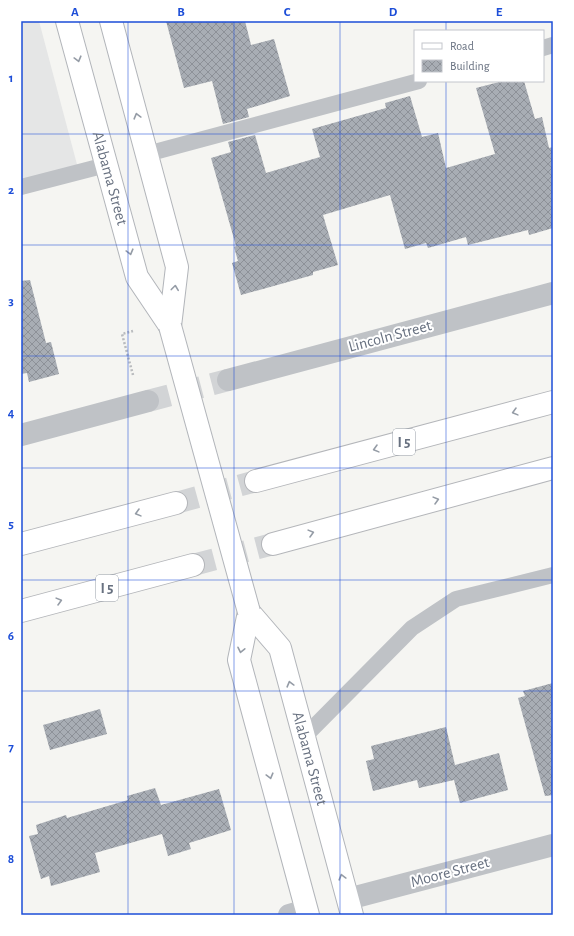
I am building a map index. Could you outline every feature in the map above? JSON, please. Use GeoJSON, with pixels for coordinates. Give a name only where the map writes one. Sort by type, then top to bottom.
{"type":"FeatureCollection","features":[{"type":"Feature","properties":{"kind":"main road","name":"Alabama Street"},"geometry":{"type":"LineString","coordinates":[[67,21],[137,277],[170,326],[249,612],[280,648],[350,907]]}},
{"type":"Feature","properties":{"kind":"main road"},"geometry":{"type":"LineString","coordinates":[[98,21],[113,30]]}},
{"type":"Feature","properties":{"kind":"main road","name":"Alabama Street"},"geometry":{"type":"LineString","coordinates":[[113,30],[177,267],[170,326]]}},
{"type":"Feature","properties":{"kind":"main road","name":"I 5"},"geometry":{"type":"LineString","coordinates":[[256,481],[553,402]]}},
{"type":"Feature","properties":{"kind":"main road"},"geometry":{"type":"LineString","coordinates":[[273,544],[553,468]]}},
{"type":"Feature","properties":{"kind":"main road"},"geometry":{"type":"LineString","coordinates":[[21,544],[176,502]]}},
{"type":"Feature","properties":{"kind":"main road","name":"I 5"},"geometry":{"type":"LineString","coordinates":[[21,611],[193,565]]}},
{"type":"Feature","properties":{"kind":"main road","name":"Alabama Street"},"geometry":{"type":"LineString","coordinates":[[249,612],[239,660],[301,913]]}},
{"type":"Feature","properties":{"kind":"street","name":"Lincoln Street"},"geometry":{"type":"LineString","coordinates":[[228,380],[553,293]]}},
{"type":"Feature","properties":{"kind":"street"},"geometry":{"type":"LineString","coordinates":[[21,435],[144,402]]}},
{"type":"Feature","properties":{"kind":"street","name":"Moore Street"},"geometry":{"type":"LineString","coordinates":[[350,907],[553,845]]}},
{"type":"Feature","properties":{"kind":"lane"},"geometry":{"type":"LineString","coordinates":[[147,154],[415,82]]}},
{"type":"Feature","properties":{"kind":"lane"},"geometry":{"type":"LineString","coordinates":[[21,187],[106,165]]}},
{"type":"Feature","properties":{"kind":"lane"},"geometry":{"type":"LineString","coordinates":[[304,737],[412,628],[456,599],[553,575]]}},
{"type":"Feature","properties":{"kind":"path"},"geometry":{"type":"LineString","coordinates":[[133,331],[122,334],[144,402]]}},
{"type":"Feature","properties":{"kind":"shaded area"},"geometry":{"type":"Polygon","coordinates":[[[21,21],[39,21],[79,172],[21,187],[21,21]]]}},
{"type":"Feature","properties":{"kind":"building"},"geometry":{"type":"Polygon","coordinates":[[[166,21],[245,21],[251,45],[274,39],[290,96],[247,109],[249,117],[223,124],[212,81],[184,88],[166,21]]]}},
{"type":"Feature","properties":{"kind":"building"},"geometry":{"type":"Polygon","coordinates":[[[499,82],[524,82],[535,119],[542,117],[549,148],[553,147],[553,228],[529,235],[528,230],[468,245],[466,237],[428,248],[426,243],[405,249],[390,195],[323,215],[338,265],[313,272],[313,275],[241,295],[232,263],[238,261],[234,247],[236,246],[211,158],[231,152],[228,142],[255,135],[266,173],[320,157],[312,129],[386,108],[385,103],[410,96],[422,137],[438,133],[446,168],[495,154],[476,88],[499,82]]]}},
{"type":"Feature","properties":{"kind":"building"},"geometry":{"type":"Polygon","coordinates":[[[30,280],[46,343],[51,342],[59,374],[29,382],[27,373],[21,374],[21,281],[30,280]]]}},
{"type":"Feature","properties":{"kind":"building"},"geometry":{"type":"Polygon","coordinates":[[[553,683],[553,795],[545,796],[518,698],[525,696],[523,691],[553,683]]]}},
{"type":"Feature","properties":{"kind":"building"},"geometry":{"type":"Polygon","coordinates":[[[100,709],[107,734],[50,750],[43,725],[100,709]]]}},
{"type":"Feature","properties":{"kind":"building"},"geometry":{"type":"Polygon","coordinates":[[[446,727],[455,765],[499,753],[508,790],[460,803],[454,780],[419,788],[417,780],[373,791],[366,761],[374,759],[371,746],[446,727]]]}},
{"type":"Feature","properties":{"kind":"building"},"geometry":{"type":"Polygon","coordinates":[[[155,788],[161,805],[219,789],[231,830],[189,843],[191,849],[168,856],[162,834],[95,853],[100,872],[51,886],[49,876],[41,879],[29,836],[38,834],[36,825],[66,815],[67,818],[128,800],[127,796],[155,788]]]}},
{"type":"Feature","properties":{"kind":"tunnel"},"geometry":{"type":"LineString","coordinates":[[148,401],[228,380]]}},
{"type":"Feature","properties":{"kind":"tunnel"},"geometry":{"type":"LineString","coordinates":[[176,503],[256,481]]}},
{"type":"Feature","properties":{"kind":"tunnel"},"geometry":{"type":"LineString","coordinates":[[193,565],[273,544]]}}]}
